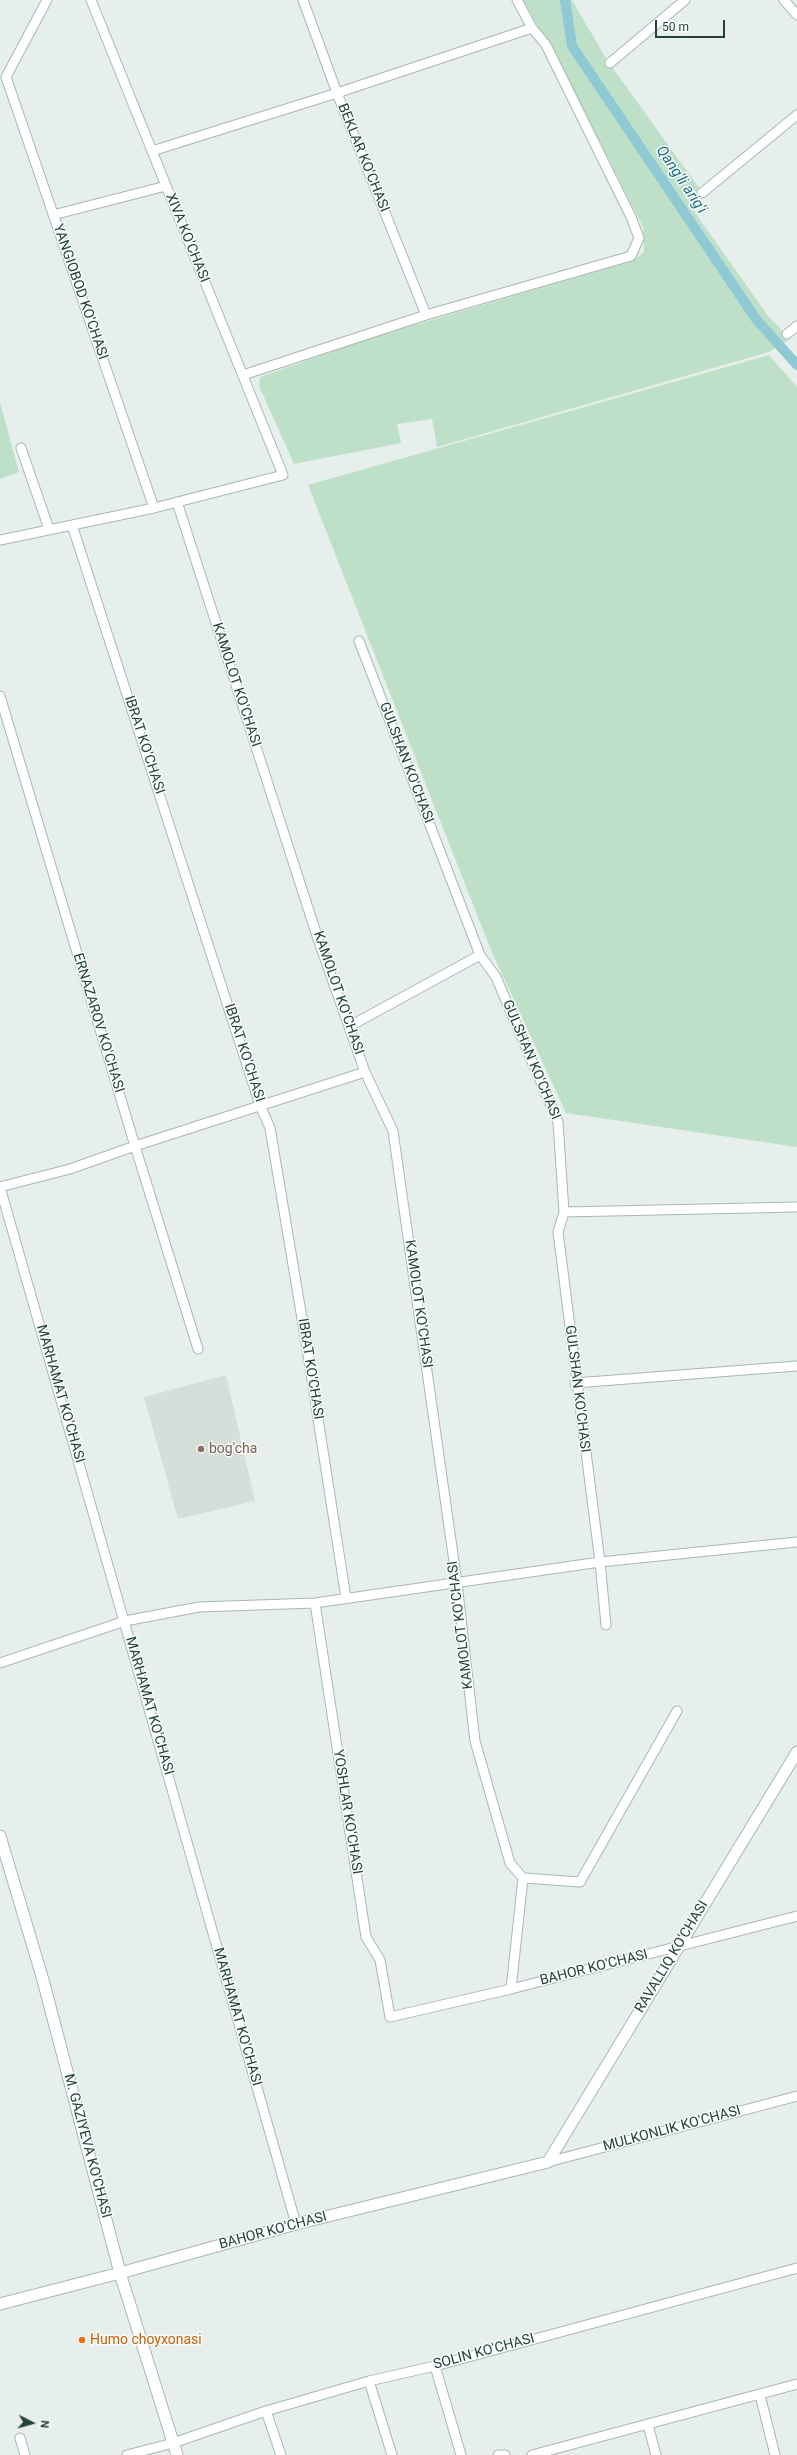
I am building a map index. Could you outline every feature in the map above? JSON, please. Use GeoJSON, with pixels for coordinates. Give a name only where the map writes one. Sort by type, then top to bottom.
{"type":"FeatureCollection","features":[{"type":"Feature","properties":{"kind":"street","name":"YANGIOBOD KO'CHASI"},"geometry":{"type":"LineString","coordinates":[[47,0],[6,77],[154,508]]}},
{"type":"Feature","properties":{"kind":"street","name":"XIVA KO'CHASI"},"geometry":{"type":"LineString","coordinates":[[91,0],[283,475],[177,502]]}},
{"type":"Feature","properties":{"kind":"street","name":"BEKLAR KO'CHASI"},"geometry":{"type":"LineString","coordinates":[[303,0],[337,93],[426,315]]}},
{"type":"Feature","properties":{"kind":"street"},"geometry":{"type":"LineString","coordinates":[[243,375],[426,315],[631,256],[639,238],[631,217],[546,45],[532,28],[518,0]]}},
{"type":"Feature","properties":{"kind":"street"},"geometry":{"type":"LineString","coordinates":[[610,63],[685,0]]}},
{"type":"Feature","properties":{"kind":"street"},"geometry":{"type":"LineString","coordinates":[[784,0],[797,15]]}},
{"type":"Feature","properties":{"kind":"street"},"geometry":{"type":"LineString","coordinates":[[152,151],[337,93],[532,28]]}},
{"type":"Feature","properties":{"kind":"street"},"geometry":{"type":"LineString","coordinates":[[702,193],[797,115]]}},
{"type":"Feature","properties":{"kind":"street"},"geometry":{"type":"LineString","coordinates":[[53,215],[166,186]]}},
{"type":"Feature","properties":{"kind":"street"},"geometry":{"type":"LineString","coordinates":[[787,334],[797,326]]}},
{"type":"Feature","properties":{"kind":"street"},"geometry":{"type":"LineString","coordinates":[[21,448],[49,529]]}},
{"type":"Feature","properties":{"kind":"street"},"geometry":{"type":"LineString","coordinates":[[0,540],[177,502]]}},
{"type":"Feature","properties":{"kind":"street","name":"KAMOLOT KO'CHASI"},"geometry":{"type":"LineString","coordinates":[[177,502],[318,939],[366,1072],[393,1131],[457,1583],[475,1741],[510,1862],[523,1878]]}},
{"type":"Feature","properties":{"kind":"street","name":"IBRAT KO'CHASI"},"geometry":{"type":"LineString","coordinates":[[72,525],[260,1105],[272,1136],[346,1598]]}},
{"type":"Feature","properties":{"kind":"street","name":"GULSHAN KO'CHASI"},"geometry":{"type":"LineString","coordinates":[[359,642],[480,955],[496,977],[558,1122],[564,1212],[558,1232],[575,1383],[600,1562],[606,1625]]}},
{"type":"Feature","properties":{"kind":"street","name":"ERNAZAROV KO'CHASI"},"geometry":{"type":"LineString","coordinates":[[0,696],[198,1350]]}},
{"type":"Feature","properties":{"kind":"street"},"geometry":{"type":"LineString","coordinates":[[350,1026],[480,955]]}},
{"type":"Feature","properties":{"kind":"street"},"geometry":{"type":"LineString","coordinates":[[0,1187],[70,1169],[260,1105],[366,1072]]}},
{"type":"Feature","properties":{"kind":"street","name":"MARHAMAT KO'CHASI"},"geometry":{"type":"LineString","coordinates":[[0,1187],[296,2224]]}},
{"type":"Feature","properties":{"kind":"street"},"geometry":{"type":"LineString","coordinates":[[564,1212],[797,1206]]}},
{"type":"Feature","properties":{"kind":"street"},"geometry":{"type":"LineString","coordinates":[[575,1383],[797,1366]]}},
{"type":"Feature","properties":{"kind":"street"},"geometry":{"type":"LineString","coordinates":[[0,1663],[125,1621],[199,1607],[315,1603],[600,1562],[797,1542]]}},
{"type":"Feature","properties":{"kind":"street","name":"YOSHLAR KO'CHASI"},"geometry":{"type":"LineString","coordinates":[[315,1603],[366,1937],[380,1960],[390,2017]]}},
{"type":"Feature","properties":{"kind":"street"},"geometry":{"type":"LineString","coordinates":[[511,1989],[523,1878],[580,1882],[677,1711]]}},
{"type":"Feature","properties":{"kind":"street","name":"RAVALLIQ KO'CHASI"},"geometry":{"type":"LineString","coordinates":[[548,2162],[797,1752]]}},
{"type":"Feature","properties":{"kind":"street","name":"M. GAZIYEVA KO'CHASI"},"geometry":{"type":"LineString","coordinates":[[0,1836],[43,1980],[120,2273],[177,2455]]}},
{"type":"Feature","properties":{"kind":"street","name":"BAHOR KO'CHASI"},"geometry":{"type":"LineString","coordinates":[[390,2017],[511,1989],[797,1916]]}},
{"type":"Feature","properties":{"kind":"street","name":"MULKONLIK KO'CHASI"},"geometry":{"type":"LineString","coordinates":[[548,2162],[797,2096]]}},
{"type":"Feature","properties":{"kind":"street","name":"BAHOR KO'CHASI"},"geometry":{"type":"LineString","coordinates":[[0,2304],[120,2273],[296,2224],[548,2162]]}},
{"type":"Feature","properties":{"kind":"street","name":"SOLIN KO'CHASI"},"geometry":{"type":"LineString","coordinates":[[127,2455],[173,2443],[266,2411],[369,2381],[435,2366],[797,2268]]}},
{"type":"Feature","properties":{"kind":"street"},"geometry":{"type":"LineString","coordinates":[[435,2366],[461,2455]]}},
{"type":"Feature","properties":{"kind":"street"},"geometry":{"type":"LineString","coordinates":[[369,2381],[392,2455]]}},
{"type":"Feature","properties":{"kind":"street"},"geometry":{"type":"LineString","coordinates":[[532,2455],[797,2384]]}},
{"type":"Feature","properties":{"kind":"street"},"geometry":{"type":"LineString","coordinates":[[760,2394],[775,2455]]}},
{"type":"Feature","properties":{"kind":"street"},"geometry":{"type":"LineString","coordinates":[[266,2411],[281,2455]]}},
{"type":"Feature","properties":{"kind":"street"},"geometry":{"type":"LineString","coordinates":[[648,2425],[656,2455]]}},
{"type":"Feature","properties":{"kind":"street"},"geometry":{"type":"LineString","coordinates":[[20,2438],[25,2455]]}},
{"type":"Feature","properties":{"kind":"street"},"geometry":{"type":"LineString","coordinates":[[498,2455],[505,2455]]}},
{"type":"Feature","properties":{"kind":"shaded area","name":"bog'cha"},"geometry":{"type":"Polygon","coordinates":[[[226,1375],[255,1501],[178,1519],[144,1397],[226,1375]]]}},
{"type":"Feature","properties":{"kind":"green space"},"geometry":{"type":"Polygon","coordinates":[[[523,0],[572,0],[607,60],[699,188],[691,207],[768,316],[790,339],[769,352],[437,447],[432,419],[397,424],[401,443],[294,464],[259,386],[260,377],[370,338],[632,261],[644,252],[643,227],[563,70],[523,0]]]}},
{"type":"Feature","properties":{"kind":"green space"},"geometry":{"type":"Polygon","coordinates":[[[769,355],[797,387],[797,1147],[566,1113],[491,950],[308,485],[769,355]]]}},
{"type":"Feature","properties":{"kind":"green space"},"geometry":{"type":"Polygon","coordinates":[[[0,402],[19,472],[0,479],[0,402]]]}},
{"type":"Feature","properties":{"kind":"waterway","name":"Qang'li arig'i"},"geometry":{"type":"LineString","coordinates":[[565,0],[572,46],[756,319],[797,365]]}},
{"type":"Feature","properties":{"kind":"place","name":"bog'cha"},"geometry":{"type":"Point","coordinates":[201,1449]}},
{"type":"Feature","properties":{"kind":"place","name":"Humo choyxonasi"},"geometry":{"type":"Point","coordinates":[82,2340]}}]}
